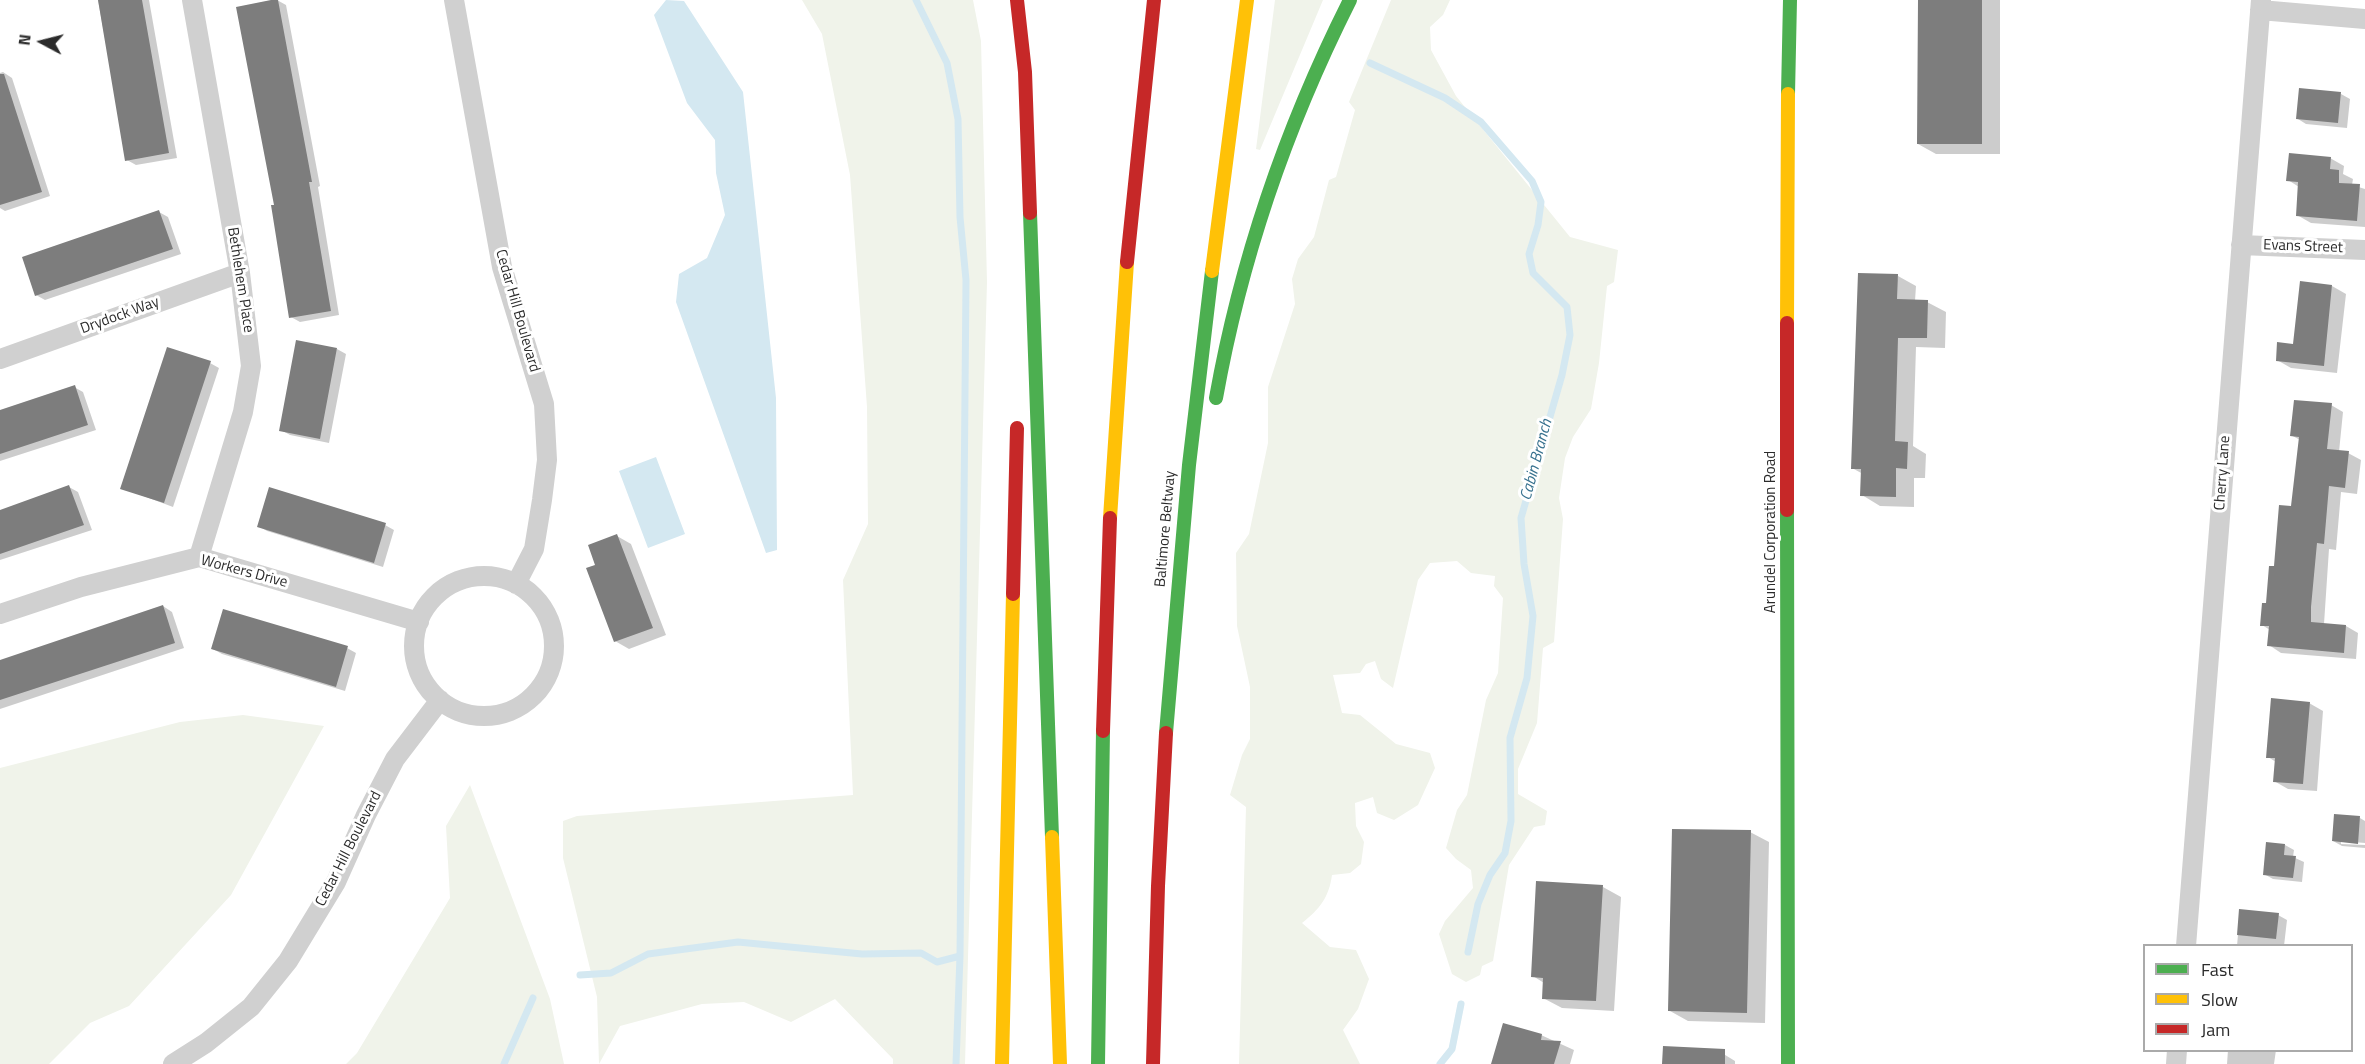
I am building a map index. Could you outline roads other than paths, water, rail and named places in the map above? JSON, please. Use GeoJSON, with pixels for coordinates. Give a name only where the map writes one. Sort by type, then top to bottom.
{"type":"FeatureCollection","features":[{"type":"Feature","properties":{"kind":"main road"},"geometry":{"type":"LineString","coordinates":[[1017,0],[1025,72],[1060,1064]]}},
{"type":"Feature","properties":{"kind":"main road"},"geometry":{"type":"LineString","coordinates":[[1098,1064],[1102,703],[1112,459],[1130,225],[1154,0]]}},
{"type":"Feature","properties":{"kind":"main road","name":"Baltimore Beltway"},"geometry":{"type":"LineString","coordinates":[[1153,1064],[1158,886],[1169,681],[1195,408],[1236,70],[1247,0]]}},
{"type":"Feature","properties":{"kind":"main road"},"geometry":{"type":"LineString","coordinates":[[1214,411],[1233,315],[1280,160],[1307,90],[1350,0]]}},
{"type":"Feature","properties":{"kind":"main road","name":"Arundel Corporation Road"},"geometry":{"type":"LineString","coordinates":[[1788,1064],[1787,174],[1790,0]]}},
{"type":"Feature","properties":{"kind":"main road"},"geometry":{"type":"LineString","coordinates":[[1019,323],[1025,72]]}},
{"type":"Feature","properties":{"kind":"main road"},"geometry":{"type":"LineString","coordinates":[[1002,1064],[1017,419]]}},
{"type":"Feature","properties":{"kind":"main road"},"geometry":{"type":"LineString","coordinates":[[1169,681],[1203,477]]}},
{"type":"Feature","properties":{"kind":"street","name":"Bethlehem Place"},"geometry":{"type":"LineString","coordinates":[[192,0],[240,273],[251,366],[243,412],[199,557]]}},
{"type":"Feature","properties":{"kind":"street","name":"Cedar Hill Boulevard"},"geometry":{"type":"LineString","coordinates":[[454,0],[502,267],[544,404],[547,460],[542,500],[534,549],[516,584]]}},
{"type":"Feature","properties":{"kind":"street"},"geometry":{"type":"LineString","coordinates":[[2261,5],[2365,19]]}},
{"type":"Feature","properties":{"kind":"street","name":"Cherry Lane"},"geometry":{"type":"LineString","coordinates":[[2186,944],[2261,5]]}},
{"type":"Feature","properties":{"kind":"street","name":"Evans Street"},"geometry":{"type":"LineString","coordinates":[[2241,245],[2365,250]]}},
{"type":"Feature","properties":{"kind":"street","name":"Drydock Way"},"geometry":{"type":"LineString","coordinates":[[0,358],[240,273]]}},
{"type":"Feature","properties":{"kind":"street","name":"Workers Drive"},"geometry":{"type":"LineString","coordinates":[[0,614],[81,587],[199,557],[419,622]]}},
{"type":"Feature","properties":{"kind":"street"},"geometry":{"type":"LineString","coordinates":[[479,576],[501,577],[516,584],[538,601],[549,619],[554,641],[552,663],[543,683],[529,700],[510,711],[489,716],[467,714],[440,700],[431,691],[420,672],[414,651],[419,622],[424,609],[439,592],[458,580],[479,576]]}},
{"type":"Feature","properties":{"kind":"street","name":"Cedar Hill Boulevard"},"geometry":{"type":"LineString","coordinates":[[173,1064],[206,1043],[250,1007],[288,961],[336,882],[366,815],[395,759],[440,700]]}},
{"type":"Feature","properties":{"kind":"water"},"geometry":{"type":"Polygon","coordinates":[[[666,0],[684,1],[743,92],[776,398],[777,550],[766,553],[676,302],[679,274],[707,258],[725,215],[716,173],[715,140],[687,103],[654,15],[666,0]]]}},
{"type":"Feature","properties":{"kind":"water"},"geometry":{"type":"Polygon","coordinates":[[[656,457],[685,534],[648,548],[619,471],[656,457]]]}},
{"type":"Feature","properties":{"kind":"waterway"},"geometry":{"type":"LineString","coordinates":[[916,0],[947,63],[958,119],[960,217],[966,280],[960,956],[956,1064]]}},
{"type":"Feature","properties":{"kind":"waterway","name":"Cabin Branch"},"geometry":{"type":"LineString","coordinates":[[1370,63],[1445,98],[1481,122],[1532,181],[1541,202],[1538,225],[1529,254],[1533,273],[1567,307],[1570,335],[1562,375],[1521,518],[1524,564],[1533,616],[1527,678],[1510,738],[1511,821],[1505,853],[1490,875],[1478,904],[1468,952]]}},
{"type":"Feature","properties":{"kind":"waterway"},"geometry":{"type":"LineString","coordinates":[[580,975],[611,973],[648,954],[738,942],[862,954],[921,953],[937,962],[960,956]]}},
{"type":"Feature","properties":{"kind":"waterway"},"geometry":{"type":"LineString","coordinates":[[504,1064],[533,998]]}},
{"type":"Feature","properties":{"kind":"waterway","name":"Cabin Branch"},"geometry":{"type":"LineString","coordinates":[[1440,1064],[1452,1049],[1461,1004]]}}]}
